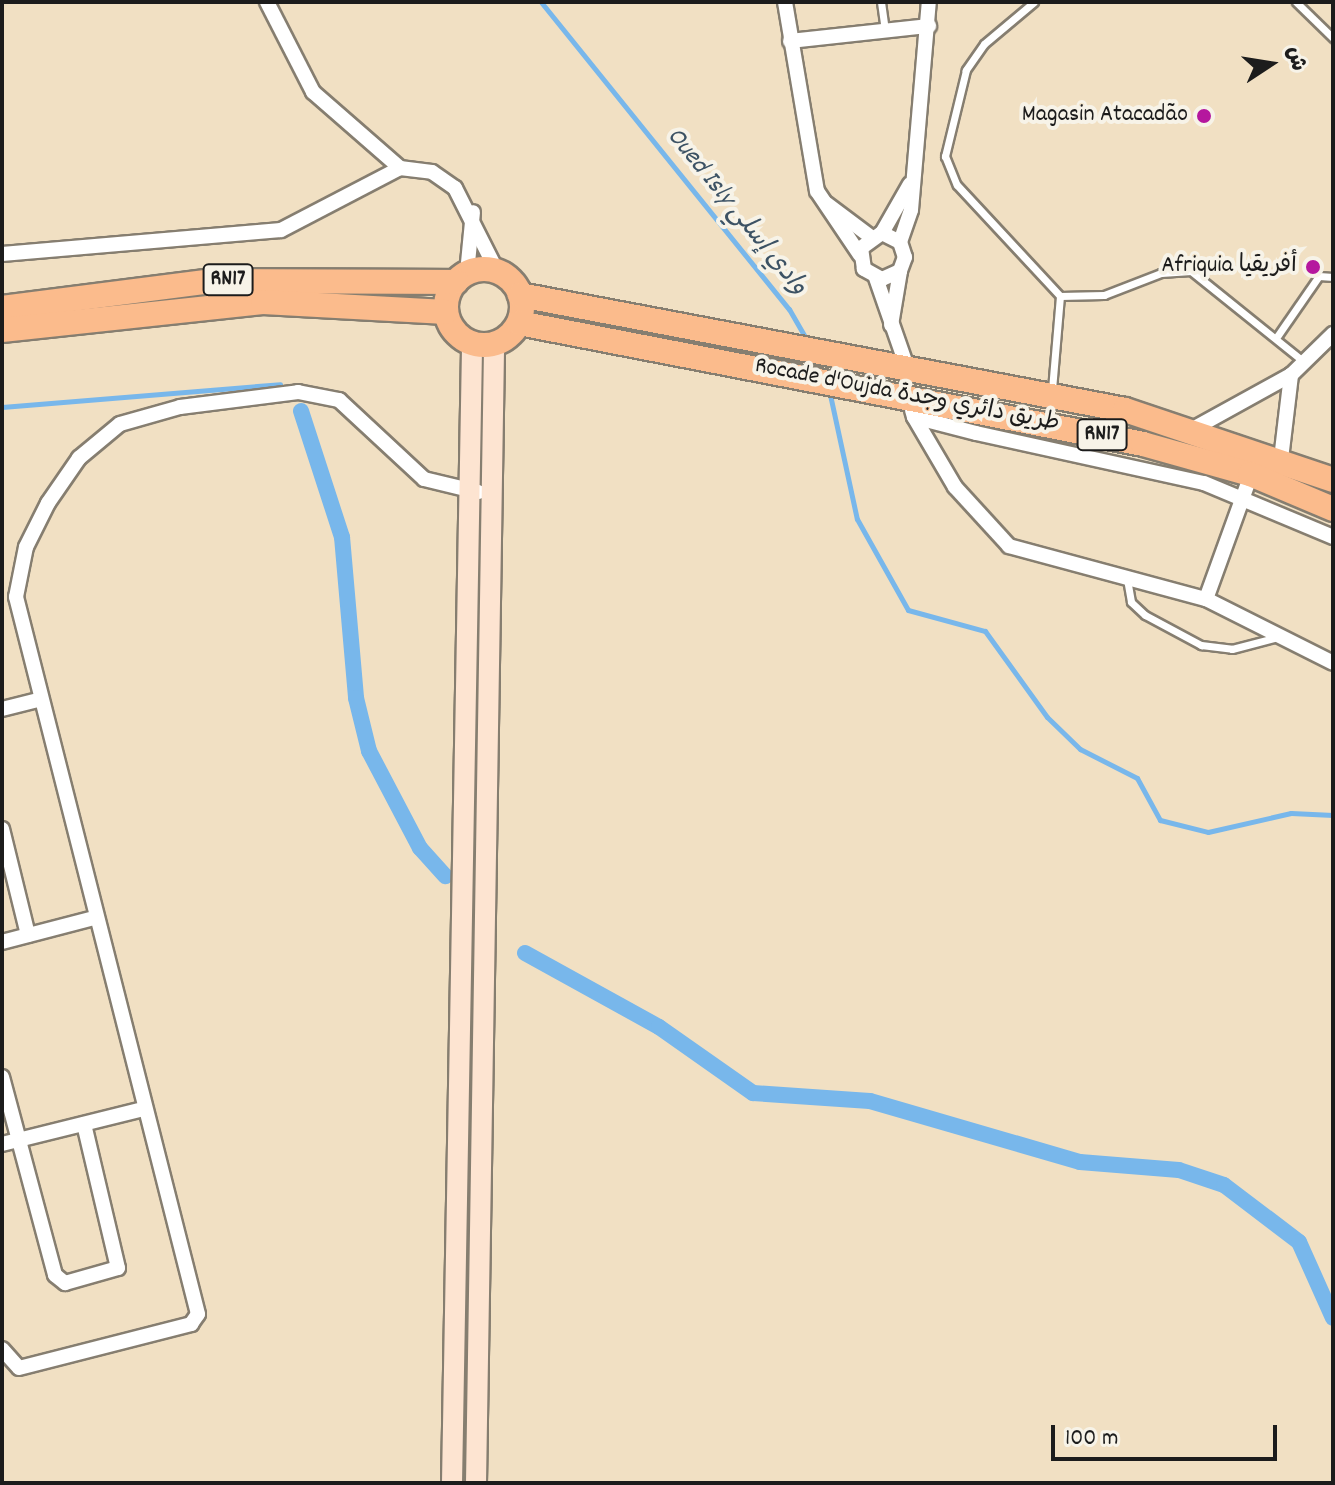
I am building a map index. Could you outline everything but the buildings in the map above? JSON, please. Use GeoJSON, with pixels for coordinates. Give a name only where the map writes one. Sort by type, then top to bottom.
{"type":"FeatureCollection","features":[{"type":"Feature","properties":{"kind":"highway","name":"RN17"},"geometry":{"type":"LineString","coordinates":[[2,308],[213,281],[461,277],[497,271]]}},
{"type":"Feature","properties":{"kind":"highway"},"geometry":{"type":"LineString","coordinates":[[461,277],[446,312],[455,331],[483,344],[519,323],[520,295],[497,271]]}},
{"type":"Feature","properties":{"kind":"highway","name":"Rocade d'Oujda طريق دائري وجدة"},"geometry":{"type":"LineString","coordinates":[[520,295],[745,353]]}},
{"type":"Feature","properties":{"kind":"highway","name":"RN17"},"geometry":{"type":"LineString","coordinates":[[2,330],[263,302],[446,312]]}},
{"type":"Feature","properties":{"kind":"highway","name":"Rocade d'Oujda طريق دائري وجدة"},"geometry":{"type":"LineString","coordinates":[[519,323],[745,353],[865,376],[908,370],[1052,396],[1193,429],[1333,480]]}},
{"type":"Feature","properties":{"kind":"highway","name":"Rocade d'Oujda طريق دائري وجدة"},"geometry":{"type":"LineString","coordinates":[[865,376],[911,406],[1247,484],[1333,509]]}},
{"type":"Feature","properties":{"kind":"main road"},"geometry":{"type":"LineString","coordinates":[[452,1483],[467,492],[483,344]]}},
{"type":"Feature","properties":{"kind":"main road"},"geometry":{"type":"LineString","coordinates":[[476,1483],[490,492],[483,344]]}},
{"type":"Feature","properties":{"kind":"street"},"geometry":{"type":"LineString","coordinates":[[267,2],[272,25],[313,92],[400,168],[443,178],[473,212],[497,271]]}},
{"type":"Feature","properties":{"kind":"street"},"geometry":{"type":"LineString","coordinates":[[785,2],[820,199],[876,278],[891,330],[908,370]]}},
{"type":"Feature","properties":{"kind":"street"},"geometry":{"type":"LineString","coordinates":[[891,330],[929,26],[929,2]]}},
{"type":"Feature","properties":{"kind":"street"},"geometry":{"type":"LineString","coordinates":[[790,41],[929,26]]}},
{"type":"Feature","properties":{"kind":"street"},"geometry":{"type":"LineString","coordinates":[[2,254],[281,230],[400,168]]}},
{"type":"Feature","properties":{"kind":"street"},"geometry":{"type":"LineString","coordinates":[[860,255],[910,183]]}},
{"type":"Feature","properties":{"kind":"street"},"geometry":{"type":"LineString","coordinates":[[820,199],[876,235],[900,242]]}},
{"type":"Feature","properties":{"kind":"street"},"geometry":{"type":"LineString","coordinates":[[461,277],[473,212]]}},
{"type":"Feature","properties":{"kind":"street"},"geometry":{"type":"LineString","coordinates":[[876,278],[900,271]]}},
{"type":"Feature","properties":{"kind":"street"},"geometry":{"type":"LineString","coordinates":[[1193,429],[1291,375],[1333,334]]}},
{"type":"Feature","properties":{"kind":"street"},"geometry":{"type":"LineString","coordinates":[[1281,459],[1291,375]]}},
{"type":"Feature","properties":{"kind":"street"},"geometry":{"type":"LineString","coordinates":[[2,1349],[19,1368],[196,1319],[39,700],[9,596],[26,547],[61,483],[98,438],[147,414],[325,393],[355,411],[409,469],[467,492],[490,492]]}},
{"type":"Feature","properties":{"kind":"street"},"geometry":{"type":"LineString","coordinates":[[911,406],[935,459],[988,530],[1022,551],[1206,599],[1333,663]]}},
{"type":"Feature","properties":{"kind":"street"},"geometry":{"type":"LineString","coordinates":[[1206,599],[1247,484],[1333,537]]}},
{"type":"Feature","properties":{"kind":"street"},"geometry":{"type":"LineString","coordinates":[[2,709],[39,700]]}},
{"type":"Feature","properties":{"kind":"street"},"geometry":{"type":"LineString","coordinates":[[2,829],[28,935]]}},
{"type":"Feature","properties":{"kind":"street"},"geometry":{"type":"LineString","coordinates":[[2,942],[94,918]]}},
{"type":"Feature","properties":{"kind":"street"},"geometry":{"type":"LineString","coordinates":[[2,1077],[58,1279],[113,1275],[118,1262],[84,1124]]}},
{"type":"Feature","properties":{"kind":"street"},"geometry":{"type":"LineString","coordinates":[[2,1144],[143,1109]]}},
{"type":"Feature","properties":{"kind":"lane"},"geometry":{"type":"LineString","coordinates":[[881,2],[885,30]]}},
{"type":"Feature","properties":{"kind":"lane"},"geometry":{"type":"LineString","coordinates":[[1034,2],[984,44],[966,70],[945,156],[957,185],[1060,296],[1052,396]]}},
{"type":"Feature","properties":{"kind":"lane"},"geometry":{"type":"LineString","coordinates":[[1296,2],[1333,38]]}},
{"type":"Feature","properties":{"kind":"lane"},"geometry":{"type":"LineString","coordinates":[[1060,296],[1104,295],[1161,273],[1191,271],[1304,362]]}},
{"type":"Feature","properties":{"kind":"lane"},"geometry":{"type":"LineString","coordinates":[[1276,338],[1319,276],[1333,277]]}},
{"type":"Feature","properties":{"kind":"lane"},"geometry":{"type":"LineString","coordinates":[[1127,579],[1131,602],[1145,615],[1201,645],[1232,649],[1278,637]]}},
{"type":"Feature","properties":{"kind":"waterway","name":"Oued Isly وادي إسلي"},"geometry":{"type":"LineString","coordinates":[[541,2],[789,309],[807,340]]}},
{"type":"Feature","properties":{"kind":"waterway"},"geometry":{"type":"LineString","coordinates":[[2,407],[280,384]]}},
{"type":"Feature","properties":{"kind":"waterway","name":"Oued Isly وادي إسلي"},"geometry":{"type":"LineString","coordinates":[[829,390],[857,519],[908,610],[985,631],[1047,717],[1080,749],[1137,778],[1160,820],[1208,832],[1291,813],[1333,815]]}},
{"type":"Feature","properties":{"kind":"waterway"},"geometry":{"type":"LineString","coordinates":[[301,411],[342,537],[356,698],[369,751],[420,848],[445,876]]}},
{"type":"Feature","properties":{"kind":"waterway"},"geometry":{"type":"LineString","coordinates":[[525,953],[659,1027],[753,1093],[870,1101],[1080,1162],[1179,1170],[1224,1185],[1299,1242],[1333,1318]]}},
{"type":"Feature","properties":{"kind":"place","name":"Magasin Atacadão"},"geometry":{"type":"Point","coordinates":[1204,116]}},
{"type":"Feature","properties":{"kind":"place","name":"Afriquia أفريقيا"},"geometry":{"type":"Point","coordinates":[1313,267]}}]}
